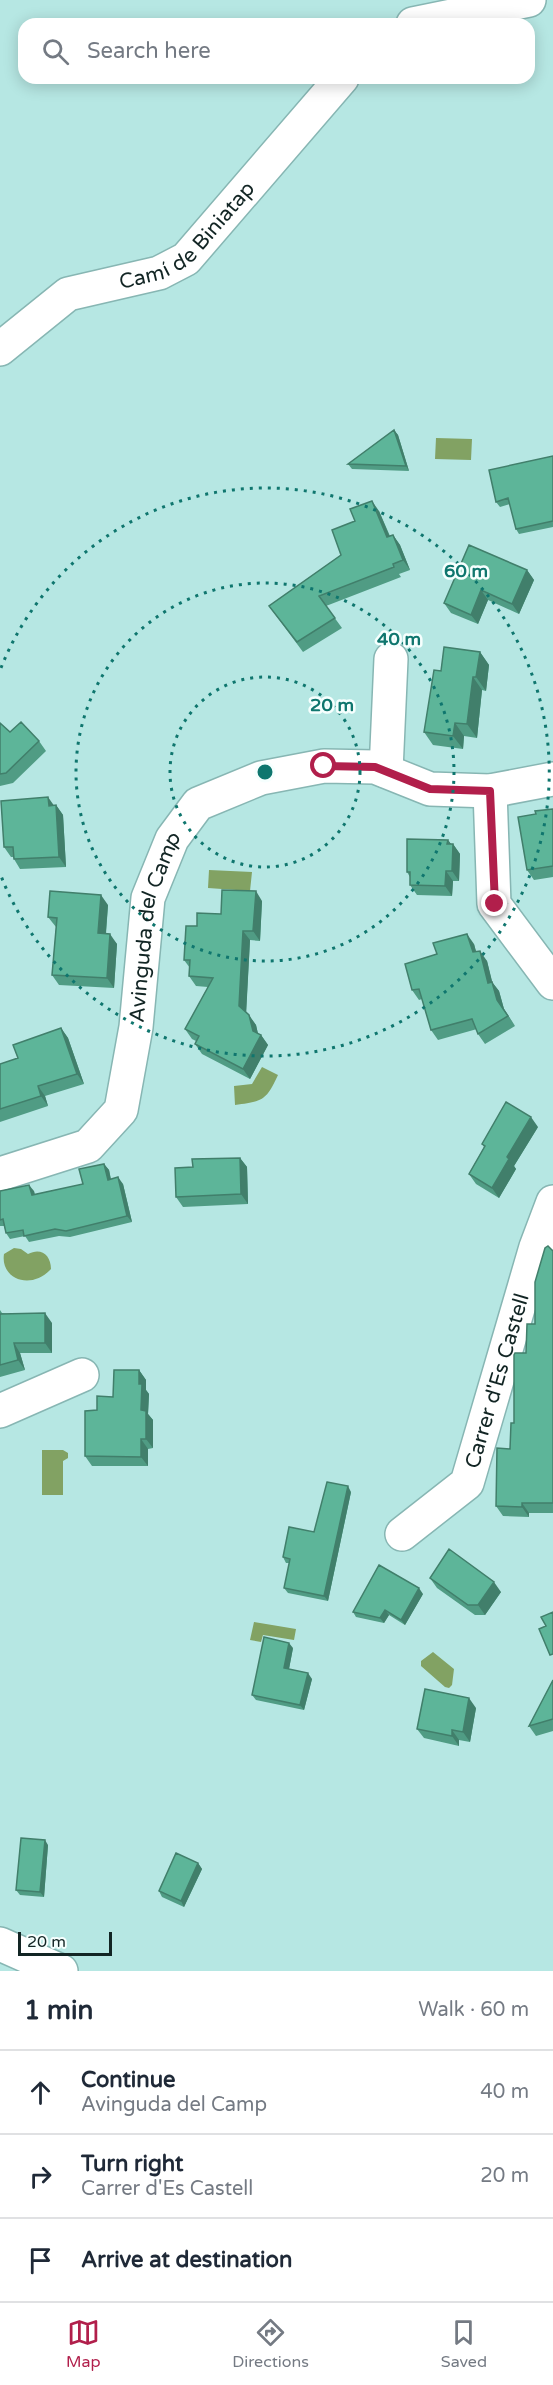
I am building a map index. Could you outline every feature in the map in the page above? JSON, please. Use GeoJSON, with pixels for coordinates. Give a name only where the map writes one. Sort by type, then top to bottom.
{"type":"FeatureCollection","features":[{"type":"Feature","properties":{"kind":"street"},"geometry":{"type":"LineString","coordinates":[[442,18],[529,0]]}},
{"type":"Feature","properties":{"kind":"street","name":"Camí de Biniatap"},"geometry":{"type":"LineString","coordinates":[[0,349],[68,294],[159,273],[186,259],[337,84]]}},
{"type":"Feature","properties":{"kind":"street"},"geometry":{"type":"LineString","coordinates":[[386,771],[391,659]]}},
{"type":"Feature","properties":{"kind":"street","name":"Avinguda del Camp"},"geometry":{"type":"LineString","coordinates":[[0,1174],[88,1146],[121,1110],[136,1027],[147,898],[172,839],[198,804],[261,777],[324,766],[375,767],[430,789],[490,791],[553,779]]}},
{"type":"Feature","properties":{"kind":"street"},"geometry":{"type":"LineString","coordinates":[[490,791],[495,904],[553,983]]}},
{"type":"Feature","properties":{"kind":"street","name":"Carrer d'Es Castell"},"geometry":{"type":"LineString","coordinates":[[402,1534],[467,1483],[536,1247],[553,1202]]}},
{"type":"Feature","properties":{"kind":"street"},"geometry":{"type":"LineString","coordinates":[[0,1412],[82,1375]]}},
{"type":"Feature","properties":{"kind":"street"},"geometry":{"type":"LineString","coordinates":[[0,1944],[61,1971]]}},
{"type":"Feature","properties":{"kind":"shaded area"},"geometry":{"type":"Polygon","coordinates":[[[436,438],[472,439],[471,460],[435,459],[436,438]]]}},
{"type":"Feature","properties":{"kind":"shaded area"},"geometry":{"type":"Polygon","coordinates":[[[209,870],[252,872],[250,891],[208,888],[209,870]]]}},
{"type":"Feature","properties":{"kind":"shaded area"},"geometry":{"type":"Polygon","coordinates":[[[262,1067],[278,1075],[267,1095],[258,1101],[235,1105],[234,1086],[252,1084],[262,1067]]]}},
{"type":"Feature","properties":{"kind":"shaded area"},"geometry":{"type":"Polygon","coordinates":[[[14,1248],[21,1249],[28,1254],[41,1252],[47,1256],[51,1269],[43,1276],[26,1281],[12,1276],[4,1263],[4,1254],[14,1248]]]}},
{"type":"Feature","properties":{"kind":"shaded area"},"geometry":{"type":"Polygon","coordinates":[[[42,1450],[63,1450],[68,1453],[68,1458],[63,1461],[63,1495],[42,1495],[42,1450]]]}},
{"type":"Feature","properties":{"kind":"shaded area"},"geometry":{"type":"Polygon","coordinates":[[[254,1622],[296,1629],[294,1640],[263,1635],[261,1642],[250,1640],[254,1622]]]}},
{"type":"Feature","properties":{"kind":"shaded area"},"geometry":{"type":"Polygon","coordinates":[[[433,1652],[454,1669],[452,1685],[449,1688],[421,1666],[421,1661],[433,1652]]]}},
{"type":"Feature","properties":{"kind":"building"},"geometry":{"type":"Polygon","coordinates":[[[394,430],[406,466],[348,464],[394,430]]]}},
{"type":"Feature","properties":{"kind":"building"},"geometry":{"type":"Polygon","coordinates":[[[553,456],[553,521],[516,529],[508,498],[496,502],[489,470],[553,456]]]}},
{"type":"Feature","properties":{"kind":"building"},"geometry":{"type":"Polygon","coordinates":[[[372,501],[387,537],[393,535],[403,560],[393,564],[394,567],[319,596],[335,618],[297,642],[269,606],[341,555],[332,530],[355,521],[350,509],[372,501]]]}},
{"type":"Feature","properties":{"kind":"building"},"geometry":{"type":"Polygon","coordinates":[[[469,545],[527,570],[512,604],[481,590],[471,615],[444,603],[469,545]]]}},
{"type":"Feature","properties":{"kind":"building"},"geometry":{"type":"Polygon","coordinates":[[[444,647],[480,652],[476,677],[473,677],[467,724],[455,723],[453,736],[424,732],[434,670],[441,671],[444,647]]]}},
{"type":"Feature","properties":{"kind":"building"},"geometry":{"type":"Polygon","coordinates":[[[21,722],[39,741],[6,773],[0,774],[0,723],[10,732],[21,722]]]}},
{"type":"Feature","properties":{"kind":"building"},"geometry":{"type":"Polygon","coordinates":[[[48,797],[49,806],[56,805],[59,857],[14,859],[13,847],[4,847],[1,801],[48,797]]]}},
{"type":"Feature","properties":{"kind":"building"},"geometry":{"type":"Polygon","coordinates":[[[553,809],[553,866],[527,870],[518,817],[536,814],[535,811],[553,809]]]}},
{"type":"Feature","properties":{"kind":"building"},"geometry":{"type":"Polygon","coordinates":[[[407,839],[448,840],[447,844],[453,844],[452,871],[446,871],[445,886],[410,885],[410,872],[407,872],[407,839]]]}},
{"type":"Feature","properties":{"kind":"building"},"geometry":{"type":"Polygon","coordinates":[[[222,890],[256,891],[253,931],[243,931],[239,1006],[249,1015],[253,1031],[261,1035],[243,1069],[195,1044],[199,1036],[185,1029],[213,978],[189,976],[190,960],[184,960],[186,926],[197,926],[197,913],[221,914],[222,890]]]}},
{"type":"Feature","properties":{"kind":"building"},"geometry":{"type":"Polygon","coordinates":[[[50,891],[101,895],[98,933],[110,934],[107,978],[52,975],[57,918],[48,917],[50,891]]]}},
{"type":"Feature","properties":{"kind":"building"},"geometry":{"type":"Polygon","coordinates":[[[467,934],[473,952],[480,951],[488,983],[492,982],[497,1000],[508,1016],[478,1034],[472,1019],[431,1030],[419,989],[412,990],[405,964],[437,954],[433,943],[467,934]]]}},
{"type":"Feature","properties":{"kind":"building"},"geometry":{"type":"Polygon","coordinates":[[[61,1028],[77,1074],[38,1086],[41,1096],[0,1109],[0,1064],[18,1058],[13,1045],[61,1028]]]}},
{"type":"Feature","properties":{"kind":"building"},"geometry":{"type":"Polygon","coordinates":[[[506,1102],[531,1117],[492,1188],[469,1174],[485,1146],[482,1144],[506,1102]]]}},
{"type":"Feature","properties":{"kind":"building"},"geometry":{"type":"Polygon","coordinates":[[[240,1158],[241,1194],[176,1197],[175,1168],[193,1167],[192,1159],[240,1158]]]}},
{"type":"Feature","properties":{"kind":"building"},"geometry":{"type":"Polygon","coordinates":[[[104,1164],[108,1180],[118,1177],[127,1216],[66,1231],[55,1229],[24,1236],[23,1230],[6,1233],[3,1219],[0,1220],[0,1191],[29,1185],[32,1195],[83,1184],[79,1169],[104,1164]]]}},
{"type":"Feature","properties":{"kind":"building"},"geometry":{"type":"Polygon","coordinates":[[[548,1246],[553,1251],[553,1503],[522,1503],[522,1507],[496,1506],[497,1448],[510,1449],[511,1423],[514,1423],[514,1355],[515,1353],[526,1353],[527,1324],[535,1324],[535,1282],[545,1248],[548,1246]]]}},
{"type":"Feature","properties":{"kind":"building"},"geometry":{"type":"Polygon","coordinates":[[[45,1313],[45,1343],[14,1343],[18,1360],[0,1365],[0,1314],[45,1313]]]}},
{"type":"Feature","properties":{"kind":"building"},"geometry":{"type":"Polygon","coordinates":[[[114,1370],[139,1370],[139,1384],[142,1384],[141,1410],[146,1411],[146,1439],[141,1439],[141,1457],[85,1456],[85,1411],[97,1410],[97,1396],[113,1397],[114,1370]]]}},
{"type":"Feature","properties":{"kind":"building"},"geometry":{"type":"Polygon","coordinates":[[[327,1482],[348,1486],[324,1596],[284,1588],[290,1559],[283,1557],[289,1527],[314,1532],[327,1482]]]}},
{"type":"Feature","properties":{"kind":"building"},"geometry":{"type":"Polygon","coordinates":[[[449,1549],[494,1582],[478,1605],[468,1605],[430,1578],[449,1549]]]}},
{"type":"Feature","properties":{"kind":"building"},"geometry":{"type":"Polygon","coordinates":[[[379,1565],[419,1588],[401,1620],[385,1610],[380,1618],[353,1612],[379,1565]]]}},
{"type":"Feature","properties":{"kind":"building"},"geometry":{"type":"Polygon","coordinates":[[[553,1612],[553,1654],[550,1655],[539,1629],[546,1626],[541,1617],[553,1612]]]}},
{"type":"Feature","properties":{"kind":"building"},"geometry":{"type":"Polygon","coordinates":[[[264,1637],[289,1643],[284,1668],[308,1673],[300,1705],[252,1695],[264,1637]]]}},
{"type":"Feature","properties":{"kind":"building"},"geometry":{"type":"Polygon","coordinates":[[[553,1680],[553,1719],[529,1726],[553,1680]]]}},
{"type":"Feature","properties":{"kind":"building"},"geometry":{"type":"Polygon","coordinates":[[[425,1689],[469,1698],[463,1732],[452,1730],[452,1736],[417,1729],[425,1689]]]}},
{"type":"Feature","properties":{"kind":"building"},"geometry":{"type":"Polygon","coordinates":[[[21,1838],[45,1840],[40,1892],[16,1890],[21,1838]]]}},
{"type":"Feature","properties":{"kind":"building"},"geometry":{"type":"Polygon","coordinates":[[[176,1853],[198,1863],[181,1901],[159,1891],[176,1853]]]}},
{"type":"Feature","properties":{"kind":"route"},"geometry":{"type":"LineString","coordinates":[[324,766],[375,767],[430,789],[490,791],[495,904]]}}]}
